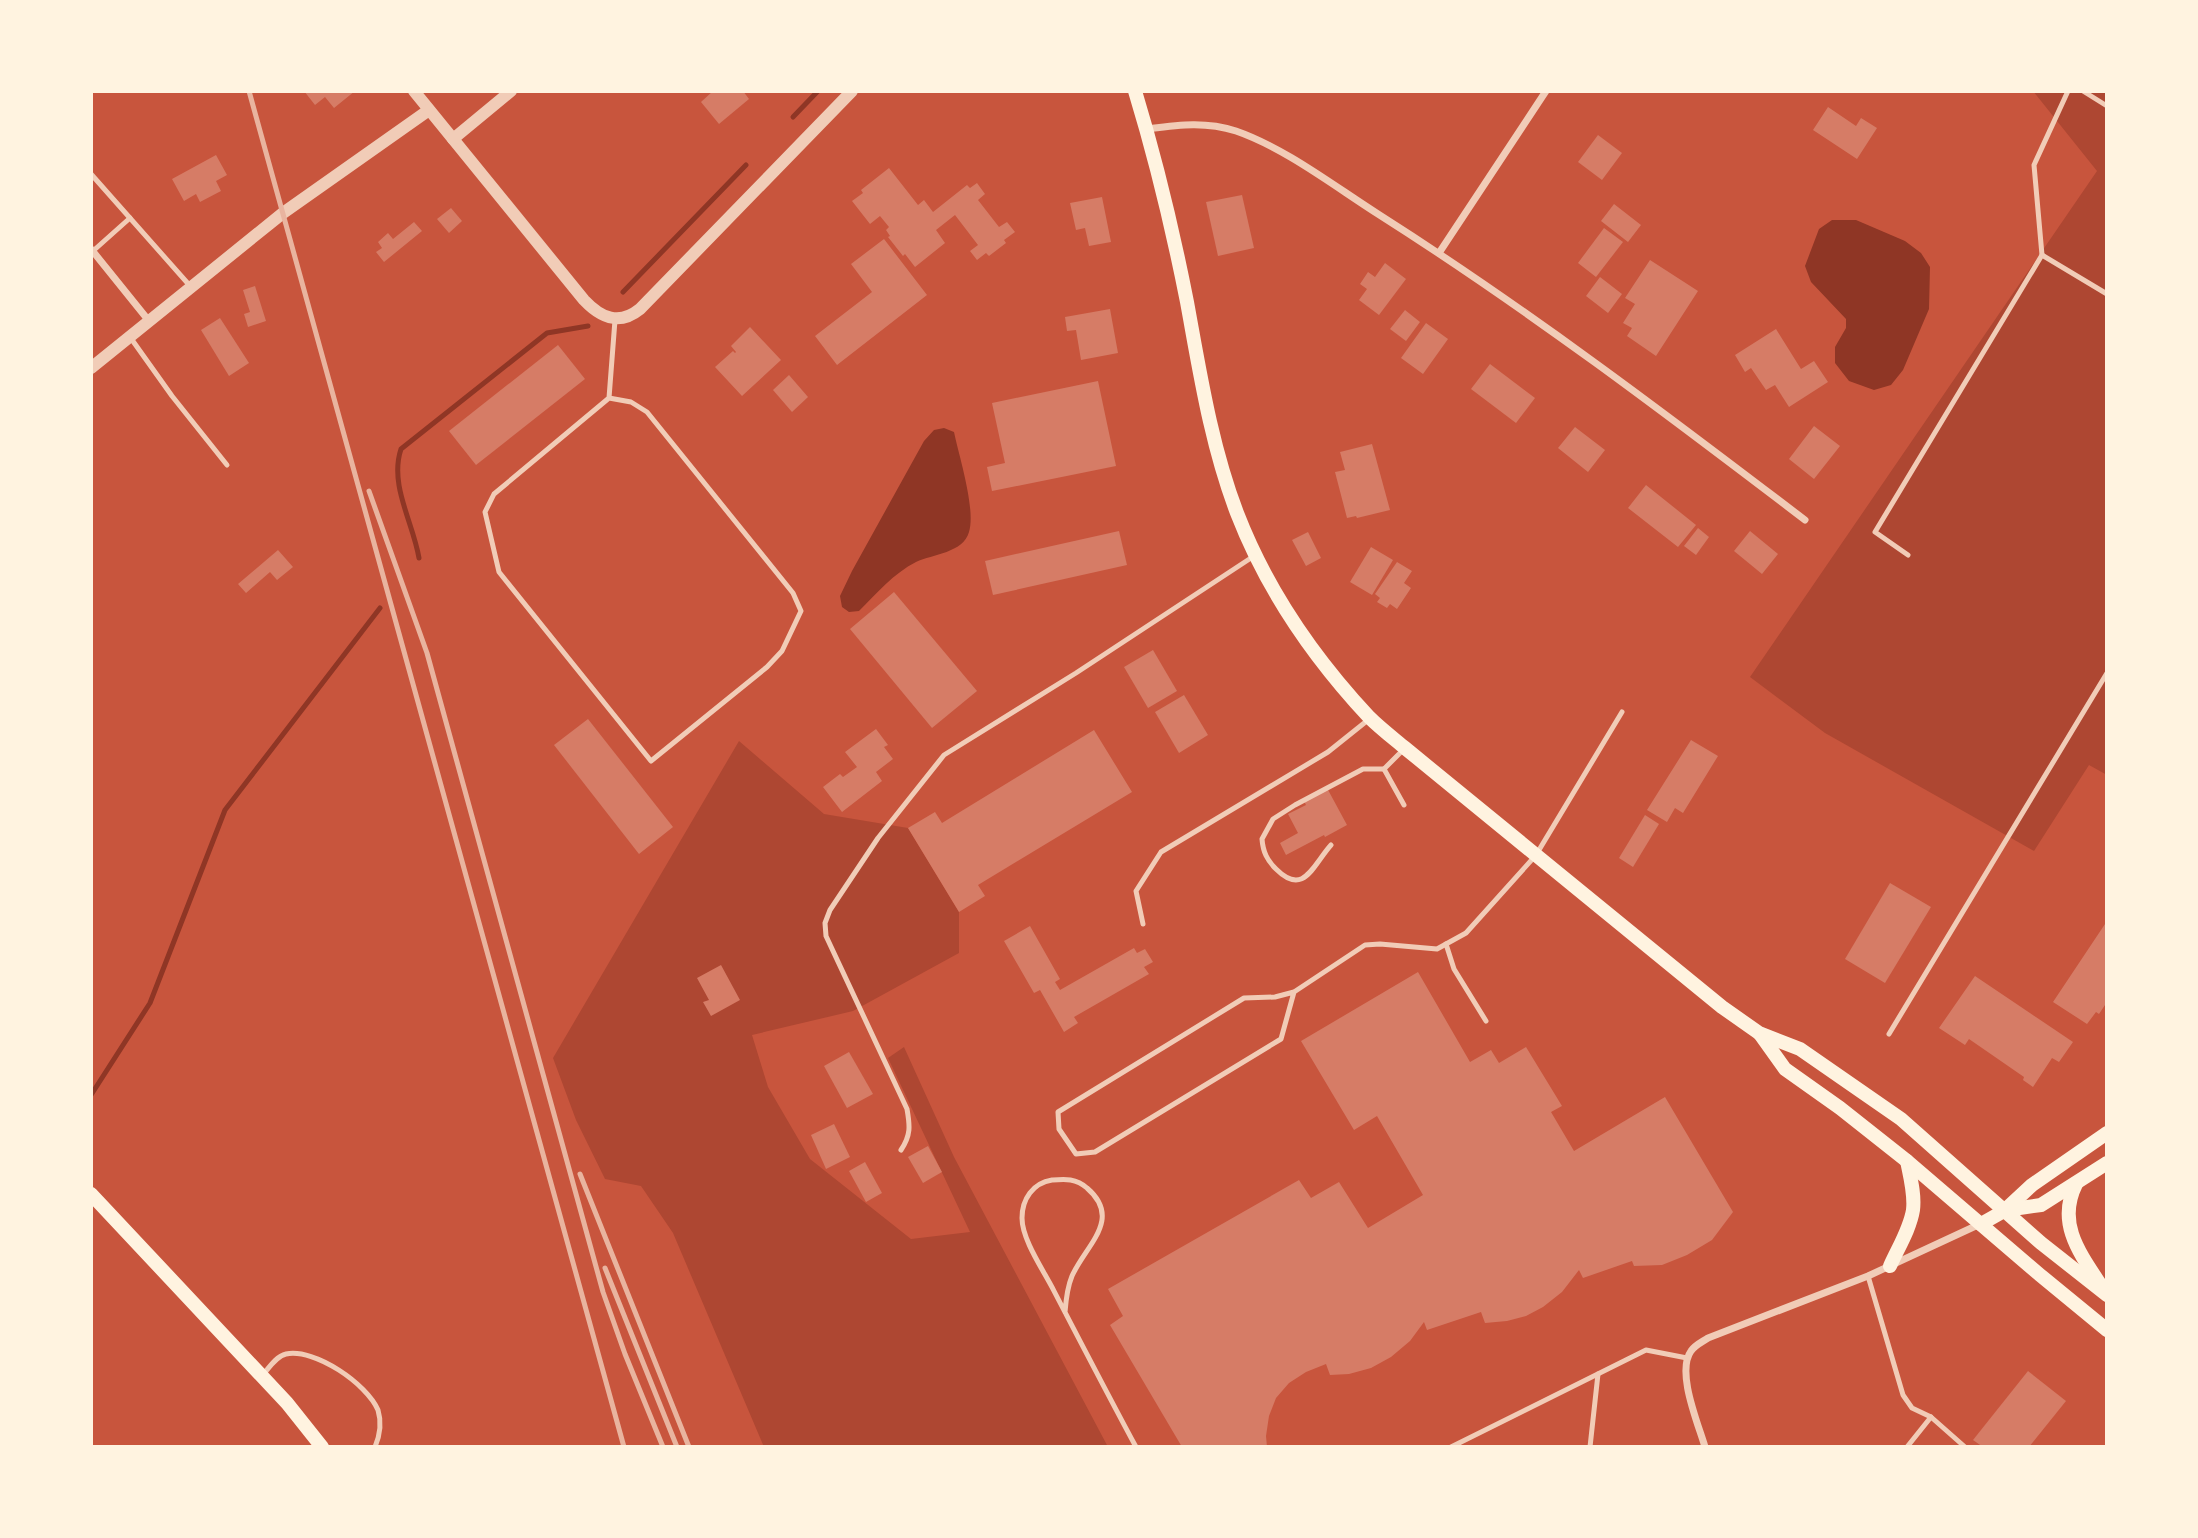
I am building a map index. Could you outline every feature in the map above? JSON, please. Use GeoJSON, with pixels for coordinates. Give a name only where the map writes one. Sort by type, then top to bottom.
{"type":"FeatureCollection","features":[{"type":"Feature","properties":{"kind":"main road"},"geometry":{"type":"LineString","coordinates":[[1135,91],[1182,278],[1219,456],[1233,502],[1255,555],[1301,632],[1338,680],[1371,718],[1405,748],[1723,1007],[1759,1033],[1800,1049],[1890,1111],[2041,1243],[2106,1294]]}},
{"type":"Feature","properties":{"kind":"main road"},"geometry":{"type":"LineString","coordinates":[[1146,91],[1146,129]]}},
{"type":"Feature","properties":{"kind":"main road"},"geometry":{"type":"LineString","coordinates":[[1759,1033],[1785,1069],[1907,1161],[2107,1330]]}},
{"type":"Feature","properties":{"kind":"main road"},"geometry":{"type":"LineString","coordinates":[[1981,1224],[2004,1211],[2032,1185],[2107,1133]]}},
{"type":"Feature","properties":{"kind":"main road"},"geometry":{"type":"LineString","coordinates":[[1890,1266],[1908,1230],[1913,1210],[1913,1192],[1907,1161]]}},
{"type":"Feature","properties":{"kind":"main road"},"geometry":{"type":"LineString","coordinates":[[2004,1211],[2041,1205],[2107,1163]]}},
{"type":"Feature","properties":{"kind":"main road"},"geometry":{"type":"LineString","coordinates":[[2076,1184],[2069,1197],[2068,1226],[2091,1272],[2106,1294]]}},
{"type":"Feature","properties":{"kind":"main road"},"geometry":{"type":"LineString","coordinates":[[91,1194],[288,1403],[322,1447]]}},
{"type":"Feature","properties":{"kind":"street"},"geometry":{"type":"LineString","coordinates":[[414,91],[584,300],[600,314],[615,320],[625,319],[640,309],[852,91]]}},
{"type":"Feature","properties":{"kind":"street"},"geometry":{"type":"LineString","coordinates":[[453,139],[511,91]]}},
{"type":"Feature","properties":{"kind":"street"},"geometry":{"type":"LineString","coordinates":[[1439,253],[1546,91]]}},
{"type":"Feature","properties":{"kind":"street"},"geometry":{"type":"LineString","coordinates":[[91,368],[283,214],[429,110]]}},
{"type":"Feature","properties":{"kind":"street"},"geometry":{"type":"LineString","coordinates":[[1146,129],[1206,124],[1253,138],[1284,154],[1439,253],[1633,390],[1805,520]]}},
{"type":"Feature","properties":{"kind":"street"},"geometry":{"type":"LineString","coordinates":[[92,250],[149,321]]}},
{"type":"Feature","properties":{"kind":"street"},"geometry":{"type":"LineString","coordinates":[[1705,1447],[1684,1369],[1692,1348],[1708,1338],[1868,1276],[1981,1224]]}},
{"type":"Feature","properties":{"kind":"lane"},"geometry":{"type":"LineString","coordinates":[[1908,555],[1875,532],[2042,255],[2034,164],[2068,91]]}},
{"type":"Feature","properties":{"kind":"lane"},"geometry":{"type":"LineString","coordinates":[[2083,91],[2107,106]]}},
{"type":"Feature","properties":{"kind":"lane"},"geometry":{"type":"LineString","coordinates":[[91,174],[191,287]]}},
{"type":"Feature","properties":{"kind":"lane"},"geometry":{"type":"LineString","coordinates":[[92,250],[130,218]]}},
{"type":"Feature","properties":{"kind":"lane"},"geometry":{"type":"LineString","coordinates":[[2042,255],[2107,293]]}},
{"type":"Feature","properties":{"kind":"lane"},"geometry":{"type":"LineString","coordinates":[[609,397],[631,402],[647,412],[793,593],[801,611],[782,651],[767,667],[651,761],[499,572],[485,512],[494,494],[609,397],[615,320]]}},
{"type":"Feature","properties":{"kind":"lane"},"geometry":{"type":"LineString","coordinates":[[130,337],[172,396],[227,465]]}},
{"type":"Feature","properties":{"kind":"lane"},"geometry":{"type":"LineString","coordinates":[[901,1150],[911,1127],[907,1109],[826,936],[825,923],[830,909],[878,838],[944,755],[1076,673],[1255,555]]}},
{"type":"Feature","properties":{"kind":"lane"},"geometry":{"type":"LineString","coordinates":[[1889,1034],[2107,673]]}},
{"type":"Feature","properties":{"kind":"lane"},"geometry":{"type":"LineString","coordinates":[[1294,992],[1281,1039],[1095,1152],[1076,1154],[1059,1129],[1058,1112],[1244,998],[1275,997],[1294,992],[1366,945],[1437,949],[1466,933],[1536,855],[1622,712]]}},
{"type":"Feature","properties":{"kind":"lane"},"geometry":{"type":"LineString","coordinates":[[1143,924],[1136,891],[1161,852],[1328,752],[1371,718]]}},
{"type":"Feature","properties":{"kind":"lane"},"geometry":{"type":"LineString","coordinates":[[1331,845],[1308,874],[1301,880],[1294,881],[1286,879],[1270,863],[1265,856],[1262,839],[1273,819],[1295,805],[1363,769],[1384,769],[1405,748]]}},
{"type":"Feature","properties":{"kind":"lane"},"geometry":{"type":"LineString","coordinates":[[1384,769],[1404,805]]}},
{"type":"Feature","properties":{"kind":"lane"},"geometry":{"type":"LineString","coordinates":[[1446,944],[1454,969],[1486,1021]]}},
{"type":"Feature","properties":{"kind":"lane"},"geometry":{"type":"LineString","coordinates":[[1065,1312],[1066,1293],[1073,1273],[1103,1223],[1095,1195],[1080,1181],[1064,1179],[1046,1181],[1031,1190],[1023,1204],[1021,1220],[1026,1238],[1136,1447]]}},
{"type":"Feature","properties":{"kind":"lane"},"geometry":{"type":"LineString","coordinates":[[1868,1276],[1903,1395],[1912,1408],[1931,1416],[1965,1447]]}},
{"type":"Feature","properties":{"kind":"lane"},"geometry":{"type":"LineString","coordinates":[[1451,1447],[1646,1350],[1687,1358]]}},
{"type":"Feature","properties":{"kind":"lane"},"geometry":{"type":"LineString","coordinates":[[262,1376],[279,1357],[287,1354],[308,1356],[332,1366],[368,1393],[378,1411],[381,1427],[374,1447]]}},
{"type":"Feature","properties":{"kind":"lane"},"geometry":{"type":"LineString","coordinates":[[1590,1447],[1598,1374]]}},
{"type":"Feature","properties":{"kind":"lane"},"geometry":{"type":"LineString","coordinates":[[1907,1447],[1931,1416]]}},
{"type":"Feature","properties":{"kind":"shaded area"},"geometry":{"type":"Polygon","coordinates":[[[2033,91],[2107,91],[2107,775],[2089,765],[2034,851],[1825,733],[1750,677],[2097,171],[2033,91]]]}},
{"type":"Feature","properties":{"kind":"shaded area"},"geometry":{"type":"Polygon","coordinates":[[[1832,220],[1856,220],[1905,241],[1921,253],[1930,267],[1929,309],[1903,370],[1891,385],[1874,390],[1849,381],[1835,363],[1835,347],[1846,328],[1846,319],[1811,282],[1805,266],[1819,229],[1832,220]]]}},
{"type":"Feature","properties":{"kind":"shaded area"},"geometry":{"type":"Polygon","coordinates":[[[944,428],[954,432],[966,482],[971,522],[966,539],[954,549],[916,562],[886,584],[859,611],[849,612],[842,607],[840,596],[852,571],[924,441],[934,430],[944,428]]]}},
{"type":"Feature","properties":{"kind":"shaded area"},"geometry":{"type":"Polygon","coordinates":[[[739,741],[824,814],[908,828],[959,912],[959,953],[853,1011],[752,1035],[768,1087],[810,1159],[911,1239],[970,1232],[888,1058],[904,1047],[954,1157],[1108,1447],[764,1447],[673,1233],[641,1186],[605,1179],[576,1120],[553,1058],[739,741]]]}},
{"type":"Feature","properties":{"kind":"building"},"geometry":{"type":"Polygon","coordinates":[[[304,91],[355,91],[334,108],[325,97],[315,105],[304,91]]]}},
{"type":"Feature","properties":{"kind":"building"},"geometry":{"type":"Polygon","coordinates":[[[713,91],[743,91],[749,99],[719,124],[701,102],[713,91]]]}},
{"type":"Feature","properties":{"kind":"building"},"geometry":{"type":"Polygon","coordinates":[[[1828,107],[1856,126],[1861,118],[1877,128],[1857,159],[1813,130],[1828,107]]]}},
{"type":"Feature","properties":{"kind":"building"},"geometry":{"type":"Polygon","coordinates":[[[1598,135],[1622,153],[1602,180],[1578,162],[1598,135]]]}},
{"type":"Feature","properties":{"kind":"building"},"geometry":{"type":"Polygon","coordinates":[[[216,155],[227,175],[216,181],[221,191],[200,202],[196,194],[184,201],[172,179],[216,155]]]}},
{"type":"Feature","properties":{"kind":"building"},"geometry":{"type":"Polygon","coordinates":[[[889,168],[918,205],[924,200],[933,212],[967,185],[970,188],[977,183],[985,194],[978,200],[999,227],[1007,222],[1015,232],[989,256],[986,253],[977,260],[970,251],[978,245],[955,215],[936,230],[945,243],[915,267],[888,237],[890,236],[886,230],[889,227],[880,216],[870,224],[852,201],[863,193],[861,190],[889,168]]]}},
{"type":"Feature","properties":{"kind":"building"},"geometry":{"type":"Polygon","coordinates":[[[1242,195],[1254,248],[1218,256],[1206,202],[1242,195]]]}},
{"type":"Feature","properties":{"kind":"building"},"geometry":{"type":"Polygon","coordinates":[[[1102,197],[1111,242],[1089,246],[1085,228],[1076,230],[1070,203],[1102,197]]]}},
{"type":"Feature","properties":{"kind":"building"},"geometry":{"type":"Polygon","coordinates":[[[1614,204],[1641,225],[1628,242],[1601,221],[1614,204]]]}},
{"type":"Feature","properties":{"kind":"building"},"geometry":{"type":"Polygon","coordinates":[[[451,208],[462,221],[449,233],[437,219],[451,208]]]}},
{"type":"Feature","properties":{"kind":"building"},"geometry":{"type":"Polygon","coordinates":[[[414,222],[422,231],[384,262],[376,252],[382,248],[378,242],[388,233],[393,239],[414,222]]]}},
{"type":"Feature","properties":{"kind":"building"},"geometry":{"type":"Polygon","coordinates":[[[1604,228],[1623,242],[1596,277],[1578,263],[1604,228]]]}},
{"type":"Feature","properties":{"kind":"building"},"geometry":{"type":"Polygon","coordinates":[[[884,239],[927,295],[837,365],[815,336],[872,292],[851,264],[884,239]]]}},
{"type":"Feature","properties":{"kind":"building"},"geometry":{"type":"Polygon","coordinates":[[[1650,260],[1698,291],[1656,356],[1627,336],[1632,328],[1623,323],[1635,304],[1625,298],[1650,260]]]}},
{"type":"Feature","properties":{"kind":"building"},"geometry":{"type":"Polygon","coordinates":[[[1385,263],[1406,279],[1379,315],[1359,300],[1367,289],[1360,284],[1368,272],[1375,277],[1385,263]]]}},
{"type":"Feature","properties":{"kind":"building"},"geometry":{"type":"Polygon","coordinates":[[[1600,277],[1622,294],[1608,313],[1586,296],[1600,277]]]}},
{"type":"Feature","properties":{"kind":"building"},"geometry":{"type":"Polygon","coordinates":[[[255,286],[266,321],[248,327],[244,314],[250,312],[243,290],[255,286]]]}},
{"type":"Feature","properties":{"kind":"building"},"geometry":{"type":"Polygon","coordinates":[[[1110,309],[1118,353],[1081,360],[1076,330],[1067,331],[1065,317],[1110,309]]]}},
{"type":"Feature","properties":{"kind":"building"},"geometry":{"type":"Polygon","coordinates":[[[1405,310],[1420,322],[1406,341],[1390,329],[1405,310]]]}},
{"type":"Feature","properties":{"kind":"building"},"geometry":{"type":"Polygon","coordinates":[[[220,318],[249,363],[229,376],[201,330],[220,318]]]}},
{"type":"Feature","properties":{"kind":"building"},"geometry":{"type":"Polygon","coordinates":[[[1426,323],[1448,339],[1423,374],[1401,358],[1426,323]]]}},
{"type":"Feature","properties":{"kind":"building"},"geometry":{"type":"Polygon","coordinates":[[[750,327],[781,360],[742,396],[715,367],[733,351],[736,352],[731,346],[750,327]]]}},
{"type":"Feature","properties":{"kind":"building"},"geometry":{"type":"Polygon","coordinates":[[[1776,329],[1801,369],[1814,361],[1828,382],[1789,407],[1775,385],[1766,390],[1751,368],[1745,372],[1735,355],[1776,329]]]}},
{"type":"Feature","properties":{"kind":"building"},"geometry":{"type":"Polygon","coordinates":[[[558,345],[585,379],[476,465],[449,431],[558,345]]]}},
{"type":"Feature","properties":{"kind":"building"},"geometry":{"type":"Polygon","coordinates":[[[1490,364],[1535,398],[1516,423],[1471,389],[1490,364]]]}},
{"type":"Feature","properties":{"kind":"building"},"geometry":{"type":"Polygon","coordinates":[[[789,375],[808,397],[792,412],[773,390],[789,375]]]}},
{"type":"Feature","properties":{"kind":"building"},"geometry":{"type":"Polygon","coordinates":[[[1098,381],[1116,466],[992,491],[987,467],[1005,463],[992,403],[1098,381]]]}},
{"type":"Feature","properties":{"kind":"building"},"geometry":{"type":"Polygon","coordinates":[[[1814,426],[1840,446],[1814,479],[1789,459],[1814,426]]]}},
{"type":"Feature","properties":{"kind":"building"},"geometry":{"type":"Polygon","coordinates":[[[1575,427],[1605,450],[1588,472],[1558,448],[1575,427]]]}},
{"type":"Feature","properties":{"kind":"building"},"geometry":{"type":"Polygon","coordinates":[[[1372,444],[1390,510],[1347,518],[1335,472],[1345,470],[1340,452],[1372,444]]]}},
{"type":"Feature","properties":{"kind":"building"},"geometry":{"type":"Polygon","coordinates":[[[1646,485],[1696,525],[1678,547],[1628,508],[1646,485]]]}},
{"type":"Feature","properties":{"kind":"building"},"geometry":{"type":"Polygon","coordinates":[[[1698,528],[1709,537],[1696,555],[1684,546],[1698,528]]]}},
{"type":"Feature","properties":{"kind":"building"},"geometry":{"type":"Polygon","coordinates":[[[1119,531],[1127,565],[993,595],[985,561],[1119,531]]]}},
{"type":"Feature","properties":{"kind":"building"},"geometry":{"type":"Polygon","coordinates":[[[1750,531],[1778,554],[1762,574],[1734,551],[1750,531]]]}},
{"type":"Feature","properties":{"kind":"building"},"geometry":{"type":"Polygon","coordinates":[[[1308,532],[1321,558],[1306,566],[1292,540],[1308,532]]]}},
{"type":"Feature","properties":{"kind":"building"},"geometry":{"type":"Polygon","coordinates":[[[1371,547],[1393,560],[1372,595],[1350,582],[1371,547]]]}},
{"type":"Feature","properties":{"kind":"building"},"geometry":{"type":"Polygon","coordinates":[[[278,550],[293,567],[277,580],[270,572],[246,593],[238,584],[278,550]]]}},
{"type":"Feature","properties":{"kind":"building"},"geometry":{"type":"Polygon","coordinates":[[[1397,562],[1412,571],[1404,583],[1411,588],[1397,609],[1390,604],[1387,608],[1377,602],[1380,598],[1375,594],[1397,562]]]}},
{"type":"Feature","properties":{"kind":"building"},"geometry":{"type":"Polygon","coordinates":[[[894,592],[977,691],[932,728],[850,629],[894,592]]]}},
{"type":"Feature","properties":{"kind":"building"},"geometry":{"type":"Polygon","coordinates":[[[1153,650],[1177,691],[1148,708],[1124,667],[1153,650]]]}},
{"type":"Feature","properties":{"kind":"building"},"geometry":{"type":"Polygon","coordinates":[[[1184,695],[1208,735],[1179,753],[1155,712],[1184,695]]]}},
{"type":"Feature","properties":{"kind":"building"},"geometry":{"type":"Polygon","coordinates":[[[588,719],[673,827],[639,854],[554,745],[588,719]]]}},
{"type":"Feature","properties":{"kind":"building"},"geometry":{"type":"Polygon","coordinates":[[[876,729],[888,745],[884,747],[893,759],[876,772],[882,781],[842,812],[823,787],[840,774],[843,777],[857,767],[845,752],[876,729]]]}},
{"type":"Feature","properties":{"kind":"building"},"geometry":{"type":"Polygon","coordinates":[[[1094,730],[1132,792],[978,885],[985,896],[959,912],[908,828],[935,812],[942,823],[1094,730]]]}},
{"type":"Feature","properties":{"kind":"building"},"geometry":{"type":"Polygon","coordinates":[[[1691,740],[1718,756],[1683,813],[1675,808],[1667,822],[1647,810],[1691,740]]]}},
{"type":"Feature","properties":{"kind":"building"},"geometry":{"type":"Polygon","coordinates":[[[1327,788],[1347,825],[1286,855],[1280,843],[1298,833],[1288,814],[1306,805],[1304,801],[1327,788]]]}},
{"type":"Feature","properties":{"kind":"building"},"geometry":{"type":"Polygon","coordinates":[[[1645,815],[1659,824],[1633,867],[1619,858],[1645,815]]]}},
{"type":"Feature","properties":{"kind":"building"},"geometry":{"type":"Polygon","coordinates":[[[1890,883],[1931,907],[1885,983],[1845,959],[1890,883]]]}},
{"type":"Feature","properties":{"kind":"building"},"geometry":{"type":"Polygon","coordinates":[[[2107,921],[2107,1002],[2099,1014],[2096,1012],[2087,1024],[2053,1002],[2107,921]]]}},
{"type":"Feature","properties":{"kind":"building"},"geometry":{"type":"Polygon","coordinates":[[[1030,926],[1060,979],[1055,982],[1060,990],[1134,948],[1137,953],[1145,949],[1153,962],[1144,967],[1149,974],[1074,1017],[1078,1023],[1064,1032],[1040,990],[1034,993],[1004,941],[1030,926]]]}},
{"type":"Feature","properties":{"kind":"building"},"geometry":{"type":"Polygon","coordinates":[[[721,965],[740,1000],[711,1016],[703,1002],[709,1000],[697,978],[721,965]]]}},
{"type":"Feature","properties":{"kind":"building"},"geometry":{"type":"Polygon","coordinates":[[[1418,972],[1470,1062],[1491,1050],[1499,1063],[1526,1047],[1562,1106],[1551,1112],[1574,1151],[1665,1097],[1733,1212],[1712,1240],[1687,1255],[1662,1265],[1634,1266],[1632,1261],[1583,1278],[1579,1270],[1562,1292],[1526,1316],[1485,1323],[1481,1312],[1427,1330],[1424,1322],[1410,1341],[1391,1357],[1371,1368],[1349,1374],[1330,1375],[1326,1364],[1306,1372],[1289,1383],[1276,1398],[1269,1416],[1267,1447],[1182,1447],[1110,1325],[1123,1316],[1108,1289],[1299,1180],[1311,1198],[1339,1182],[1368,1228],[1423,1195],[1377,1116],[1354,1130],[1301,1041],[1418,972]]]}},
{"type":"Feature","properties":{"kind":"building"},"geometry":{"type":"Polygon","coordinates":[[[1975,976],[2073,1042],[2059,1062],[2052,1058],[2033,1087],[2023,1080],[2024,1077],[1969,1039],[1965,1045],[1939,1028],[1975,976]]]}},
{"type":"Feature","properties":{"kind":"building"},"geometry":{"type":"Polygon","coordinates":[[[849,1052],[873,1094],[847,1108],[824,1066],[849,1052]]]}},
{"type":"Feature","properties":{"kind":"building"},"geometry":{"type":"Polygon","coordinates":[[[834,1124],[850,1157],[826,1169],[811,1135],[834,1124]]]}},
{"type":"Feature","properties":{"kind":"building"},"geometry":{"type":"Polygon","coordinates":[[[928,1146],[942,1172],[923,1183],[908,1157],[928,1146]]]}},
{"type":"Feature","properties":{"kind":"building"},"geometry":{"type":"Polygon","coordinates":[[[865,1162],[882,1193],[866,1202],[849,1171],[865,1162]]]}},
{"type":"Feature","properties":{"kind":"building"},"geometry":{"type":"Polygon","coordinates":[[[2028,1371],[2066,1401],[2029,1447],[1983,1447],[1973,1440],[2028,1371]]]}},
{"type":"Feature","properties":{"kind":"waterway"},"geometry":{"type":"LineString","coordinates":[[793,117],[818,91]]}},
{"type":"Feature","properties":{"kind":"waterway"},"geometry":{"type":"LineString","coordinates":[[623,292],[746,165]]}},
{"type":"Feature","properties":{"kind":"waterway"},"geometry":{"type":"LineString","coordinates":[[419,558],[400,490],[398,463],[401,449],[547,333],[588,326]]}},
{"type":"Feature","properties":{"kind":"waterway"},"geometry":{"type":"LineString","coordinates":[[91,1095],[150,1003],[225,810],[380,608]]}},
{"type":"Feature","properties":{"kind":"railway"},"geometry":{"type":"LineString","coordinates":[[249,91],[624,1447]]}},
{"type":"Feature","properties":{"kind":"railway"},"geometry":{"type":"LineString","coordinates":[[369,491],[427,653],[603,1292],[663,1447]]}},
{"type":"Feature","properties":{"kind":"railway"},"geometry":{"type":"LineString","coordinates":[[580,1174],[689,1447]]}},
{"type":"Feature","properties":{"kind":"railway"},"geometry":{"type":"LineString","coordinates":[[605,1268],[677,1447]]}}]}
